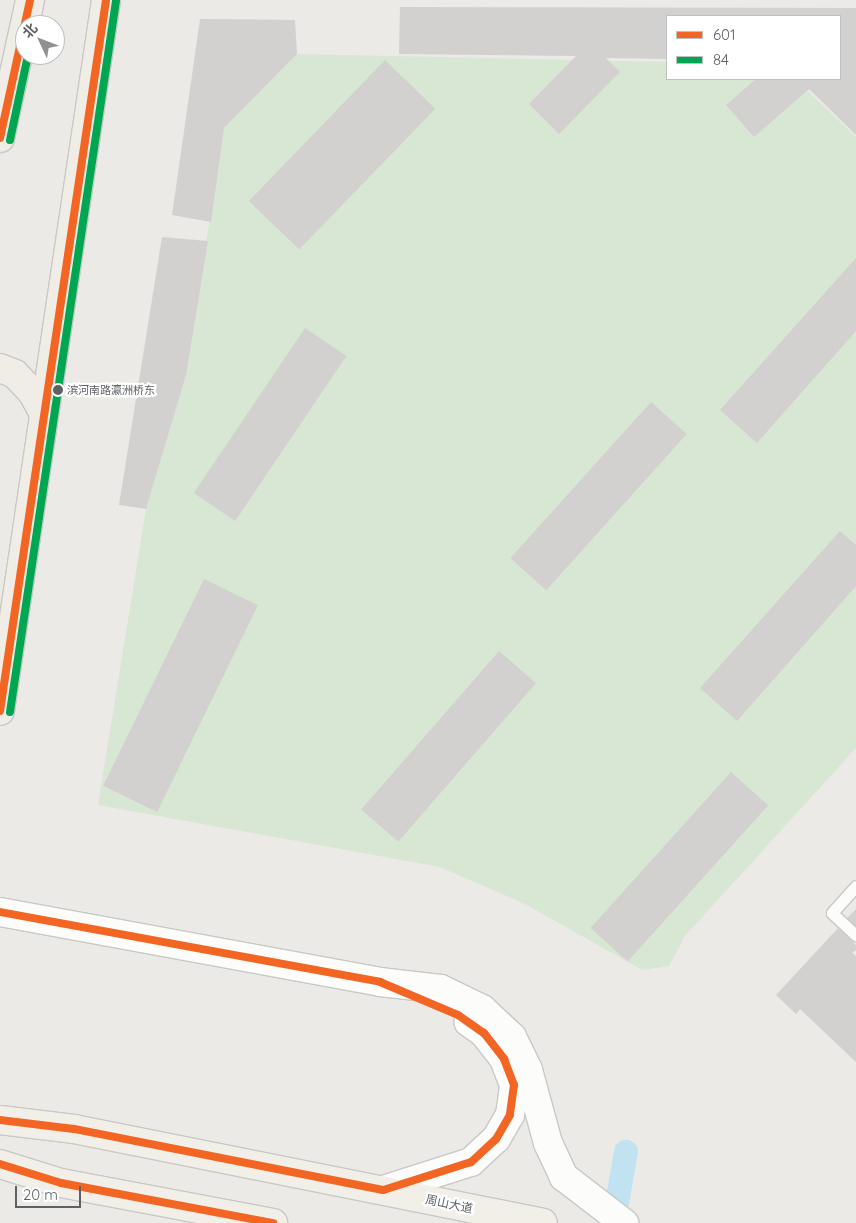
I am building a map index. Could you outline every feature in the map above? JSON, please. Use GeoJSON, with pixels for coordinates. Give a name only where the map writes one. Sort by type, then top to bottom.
{"type":"FeatureCollection","features":[{"type":"Feature","properties":{"kind":"highway"},"geometry":{"type":"LineString","coordinates":[[0,138],[30,0]]}},
{"type":"Feature","properties":{"kind":"highway"},"geometry":{"type":"LineString","coordinates":[[0,711],[106,0]]}},
{"type":"Feature","properties":{"kind":"highway"},"geometry":{"type":"LineString","coordinates":[[0,368],[15,374],[32,392],[44,414]]}},
{"type":"Feature","properties":{"kind":"main road"},"geometry":{"type":"LineString","coordinates":[[0,912],[380,982],[441,990],[482,1009],[512,1037],[528,1070],[548,1143],[564,1177],[624,1223]]}},
{"type":"Feature","properties":{"kind":"main road"},"geometry":{"type":"LineString","coordinates":[[380,982],[458,1015],[484,1033],[504,1059],[514,1085],[510,1115],[496,1139],[471,1162],[383,1190]]}},
{"type":"Feature","properties":{"kind":"main road","name":"周山大道"},"geometry":{"type":"LineString","coordinates":[[0,1120],[74,1130],[543,1223]]}},
{"type":"Feature","properties":{"kind":"main road"},"geometry":{"type":"LineString","coordinates":[[0,1164],[61,1183],[273,1223]]}},
{"type":"Feature","properties":{"kind":"lane"},"geometry":{"type":"LineString","coordinates":[[856,886],[832,913],[856,936]]}},
{"type":"Feature","properties":{"kind":"green space"},"geometry":{"type":"Polygon","coordinates":[[[297,54],[666,62],[666,80],[789,80],[809,92],[856,137],[856,748],[685,936],[669,966],[642,970],[527,905],[440,867],[98,805],[146,509],[186,374],[224,128],[297,54]]]}},
{"type":"Feature","properties":{"kind":"building"},"geometry":{"type":"Polygon","coordinates":[[[400,7],[856,8],[856,135],[809,89],[754,137],[726,105],[755,80],[841,80],[841,15],[666,15],[666,59],[606,58],[620,72],[559,134],[529,104],[576,56],[399,54],[400,7]]]}},
{"type":"Feature","properties":{"kind":"building"},"geometry":{"type":"Polygon","coordinates":[[[200,19],[295,20],[297,54],[224,128],[211,222],[172,215],[200,19]]]}},
{"type":"Feature","properties":{"kind":"building"},"geometry":{"type":"Polygon","coordinates":[[[385,60],[435,109],[299,250],[249,201],[385,60]]]}},
{"type":"Feature","properties":{"kind":"building"},"geometry":{"type":"Polygon","coordinates":[[[162,237],[208,241],[186,375],[146,509],[119,505],[162,237]]]}},
{"type":"Feature","properties":{"kind":"building"},"geometry":{"type":"Polygon","coordinates":[[[856,258],[856,331],[757,443],[720,410],[856,258]]]}},
{"type":"Feature","properties":{"kind":"building"},"geometry":{"type":"Polygon","coordinates":[[[305,328],[346,356],[235,521],[194,493],[305,328]]]}},
{"type":"Feature","properties":{"kind":"building"},"geometry":{"type":"Polygon","coordinates":[[[651,402],[687,434],[546,590],[510,558],[651,402]]]}},
{"type":"Feature","properties":{"kind":"building"},"geometry":{"type":"Polygon","coordinates":[[[840,531],[856,545],[856,586],[737,721],[700,688],[840,531]]]}},
{"type":"Feature","properties":{"kind":"building"},"geometry":{"type":"Polygon","coordinates":[[[204,579],[258,605],[157,812],[103,786],[204,579]]]}},
{"type":"Feature","properties":{"kind":"building"},"geometry":{"type":"Polygon","coordinates":[[[499,651],[536,683],[398,842],[361,809],[499,651]]]}},
{"type":"Feature","properties":{"kind":"building"},"geometry":{"type":"Polygon","coordinates":[[[731,772],[768,805],[628,962],[590,928],[731,772]]]}},
{"type":"Feature","properties":{"kind":"building"},"geometry":{"type":"Polygon","coordinates":[[[856,909],[856,927],[847,918],[856,909]]]}},
{"type":"Feature","properties":{"kind":"building"},"geometry":{"type":"Polygon","coordinates":[[[838,928],[856,945],[856,950],[852,953],[856,956],[856,1062],[800,1009],[796,1014],[776,995],[838,928]]]}},
{"type":"Feature","properties":{"kind":"waterway"},"geometry":{"type":"LineString","coordinates":[[617,1203],[626,1152]]}},
{"type":"Feature","properties":{"kind":"transit line","name":"601"},"geometry":{"type":"LineString","coordinates":[[0,138],[30,0]]}},
{"type":"Feature","properties":{"kind":"transit line","name":"601"},"geometry":{"type":"LineString","coordinates":[[0,711],[106,0]]}},
{"type":"Feature","properties":{"kind":"transit line","name":"84"},"geometry":{"type":"LineString","coordinates":[[10,712],[116,1]]}},
{"type":"Feature","properties":{"kind":"transit line","name":"84"},"geometry":{"type":"LineString","coordinates":[[10,140],[26,65]]}},
{"type":"Feature","properties":{"kind":"transit line","name":"601"},"geometry":{"type":"LineString","coordinates":[[0,912],[380,982],[458,1015],[484,1033],[504,1059],[514,1085],[510,1115],[496,1139],[471,1162],[383,1190],[74,1129],[0,1120]]}},
{"type":"Feature","properties":{"kind":"transit line","name":"601"},"geometry":{"type":"LineString","coordinates":[[0,1164],[61,1183],[273,1223]]}},
{"type":"Feature","properties":{"kind":"place","name":"滨河南路瀛洲桥东"},"geometry":{"type":"Point","coordinates":[58,390]}}]}
